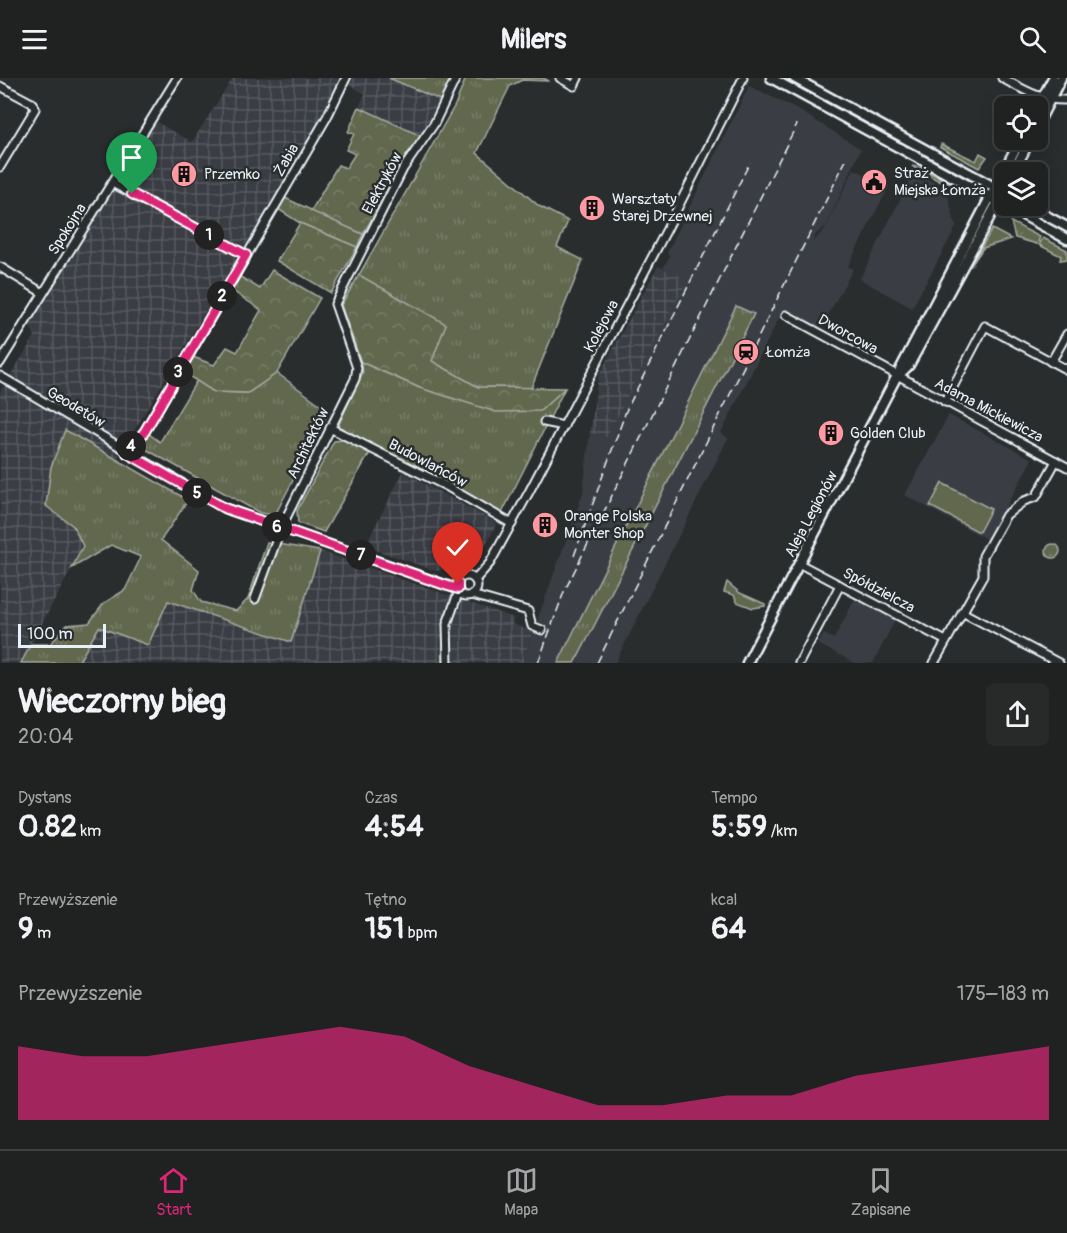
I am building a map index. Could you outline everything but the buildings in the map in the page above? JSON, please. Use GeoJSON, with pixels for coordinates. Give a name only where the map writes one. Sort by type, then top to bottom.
{"type":"FeatureCollection","features":[{"type":"Feature","properties":{"kind":"main road"},"geometry":{"type":"LineString","coordinates":[[771,78],[994,200]]}},
{"type":"Feature","properties":{"kind":"main road"},"geometry":{"type":"LineString","coordinates":[[794,78],[994,187]]}},
{"type":"Feature","properties":{"kind":"main road"},"geometry":{"type":"LineString","coordinates":[[1046,96],[1053,78]]}},
{"type":"Feature","properties":{"kind":"main road"},"geometry":{"type":"LineString","coordinates":[[1048,96],[1061,78]]}},
{"type":"Feature","properties":{"kind":"main road","name":"Aleja Legionów"},"geometry":{"type":"LineString","coordinates":[[898,377],[902,361],[994,187]]}},
{"type":"Feature","properties":{"kind":"main road","name":"Aleja Legionów"},"geometry":{"type":"LineString","coordinates":[[747,663],[898,377],[909,364],[994,209]]}},
{"type":"Feature","properties":{"kind":"main road"},"geometry":{"type":"LineString","coordinates":[[1023,216],[1067,240]]}},
{"type":"Feature","properties":{"kind":"main road"},"geometry":{"type":"LineString","coordinates":[[1047,216],[1067,227]]}},
{"type":"Feature","properties":{"kind":"street","name":"Spokojna"},"geometry":{"type":"LineString","coordinates":[[0,363],[177,78]]}},
{"type":"Feature","properties":{"kind":"street","name":"Żabia"},"geometry":{"type":"LineString","coordinates":[[127,453],[145,431],[327,117],[346,78]]}},
{"type":"Feature","properties":{"kind":"street","name":"Elektryków"},"geometry":{"type":"LineString","coordinates":[[357,368],[335,304],[403,169],[434,124],[456,78]]}},
{"type":"Feature","properties":{"kind":"street"},"geometry":{"type":"LineString","coordinates":[[560,78],[574,86],[578,78]]}},
{"type":"Feature","properties":{"kind":"street","name":"Kolejowa"},"geometry":{"type":"LineString","coordinates":[[452,610],[469,595],[512,524],[743,78]]}},
{"type":"Feature","properties":{"kind":"street"},"geometry":{"type":"LineString","coordinates":[[1002,78],[1033,96]]}},
{"type":"Feature","properties":{"kind":"street"},"geometry":{"type":"LineString","coordinates":[[0,86],[32,103],[35,109],[0,167]]}},
{"type":"Feature","properties":{"kind":"street"},"geometry":{"type":"LineString","coordinates":[[1048,102],[1067,100]]}},
{"type":"Feature","properties":{"kind":"street"},"geometry":{"type":"LineString","coordinates":[[111,183],[246,255]]}},
{"type":"Feature","properties":{"kind":"street"},"geometry":{"type":"LineString","coordinates":[[0,267],[43,293]]}},
{"type":"Feature","properties":{"kind":"street","name":"Dworcowa"},"geometry":{"type":"LineString","coordinates":[[786,315],[898,377]]}},
{"type":"Feature","properties":{"kind":"street"},"geometry":{"type":"LineString","coordinates":[[945,402],[986,326],[1067,370]]}},
{"type":"Feature","properties":{"kind":"street"},"geometry":{"type":"LineString","coordinates":[[1051,362],[1067,334]]}},
{"type":"Feature","properties":{"kind":"street","name":"Architektów"},"geometry":{"type":"LineString","coordinates":[[255,599],[281,528],[355,379],[357,368]]}},
{"type":"Feature","properties":{"kind":"street","name":"Geodetów"},"geometry":{"type":"LineString","coordinates":[[0,376],[127,453],[224,508],[438,580]]}},
{"type":"Feature","properties":{"kind":"street","name":"Adama Mickiewicza"},"geometry":{"type":"LineString","coordinates":[[898,377],[1067,467]]}},
{"type":"Feature","properties":{"kind":"street"},"geometry":{"type":"LineString","coordinates":[[544,422],[564,426]]}},
{"type":"Feature","properties":{"kind":"street","name":"Budowlańców"},"geometry":{"type":"LineString","coordinates":[[330,428],[446,486],[512,524]]}},
{"type":"Feature","properties":{"kind":"street"},"geometry":{"type":"LineString","coordinates":[[934,663],[983,576],[983,556],[1006,515],[1024,501],[1036,497],[1056,461]]}},
{"type":"Feature","properties":{"kind":"street","name":"Spółdzielcza"},"geometry":{"type":"LineString","coordinates":[[800,564],[946,641]]}},
{"type":"Feature","properties":{"kind":"street"},"geometry":{"type":"LineString","coordinates":[[438,580],[460,580],[466,577],[492,599]]}},
{"type":"Feature","properties":{"kind":"street"},"geometry":{"type":"LineString","coordinates":[[438,580],[469,595],[492,599],[528,611],[532,626],[542,630]]}},
{"type":"Feature","properties":{"kind":"street"},"geometry":{"type":"LineString","coordinates":[[448,663],[447,634],[460,580]]}},
{"type":"Feature","properties":{"kind":"street"},"geometry":{"type":"LineString","coordinates":[[799,663],[840,585]]}},
{"type":"Feature","properties":{"kind":"street"},"geometry":{"type":"LineString","coordinates":[[963,612],[1047,660],[1059,663]]}},
{"type":"Feature","properties":{"kind":"shaded area"},"geometry":{"type":"Polygon","coordinates":[[[233,78],[342,78],[308,141],[116,461],[83,547],[21,663],[0,663],[0,392],[35,336],[29,324],[155,121],[192,142],[233,78]]]}},
{"type":"Feature","properties":{"kind":"shaded area"},"geometry":{"type":"Polygon","coordinates":[[[352,78],[389,78],[440,100],[421,136],[359,107],[365,94],[349,84],[352,78]]]}},
{"type":"Feature","properties":{"kind":"shaded area"},"geometry":{"type":"Polygon","coordinates":[[[749,86],[800,111],[861,149],[826,226],[815,235],[813,243],[826,227],[854,169],[889,186],[848,266],[853,269],[826,323],[816,328],[783,310],[721,433],[728,438],[615,663],[522,663],[583,493],[590,433],[607,436],[686,281],[663,268],[670,256],[667,253],[749,86]]]}},
{"type":"Feature","properties":{"kind":"shaded area"},"geometry":{"type":"Polygon","coordinates":[[[914,172],[946,189],[956,227],[912,308],[860,279],[914,172]]]}},
{"type":"Feature","properties":{"kind":"shaded area"},"geometry":{"type":"Polygon","coordinates":[[[658,266],[687,280],[607,437],[590,433],[598,377],[658,266]]]}},
{"type":"Feature","properties":{"kind":"shaded area"},"geometry":{"type":"Polygon","coordinates":[[[949,415],[1032,459],[988,540],[905,495],[949,415]]]}},
{"type":"Feature","properties":{"kind":"shaded area"},"geometry":{"type":"Polygon","coordinates":[[[403,472],[497,523],[475,565],[436,571],[365,546],[403,472]]]}},
{"type":"Feature","properties":{"kind":"shaded area"},"geometry":{"type":"Polygon","coordinates":[[[320,551],[514,618],[512,624],[533,631],[522,663],[78,663],[99,627],[148,645],[167,601],[291,642],[320,551]]]}},
{"type":"Feature","properties":{"kind":"shaded area"},"geometry":{"type":"Polygon","coordinates":[[[855,599],[895,620],[873,663],[855,663],[818,644],[824,634],[834,639],[855,599]]]}},
{"type":"Feature","properties":{"kind":"green space"},"geometry":{"type":"Polygon","coordinates":[[[389,78],[451,78],[440,100],[389,78]]]}},
{"type":"Feature","properties":{"kind":"green space"},"geometry":{"type":"Polygon","coordinates":[[[466,78],[543,78],[549,81],[522,80],[510,86],[477,153],[539,206],[568,221],[557,247],[583,260],[531,388],[478,387],[431,361],[359,275],[455,105],[466,78]]]}},
{"type":"Feature","properties":{"kind":"green space"},"geometry":{"type":"Polygon","coordinates":[[[779,78],[783,78],[870,124],[868,128],[779,78]]]}},
{"type":"Feature","properties":{"kind":"green space"},"geometry":{"type":"Polygon","coordinates":[[[359,107],[421,136],[363,234],[311,211],[338,165],[346,168],[355,154],[346,150],[354,134],[348,132],[359,107]]]}},
{"type":"Feature","properties":{"kind":"green space"},"geometry":{"type":"Polygon","coordinates":[[[874,126],[985,187],[985,188],[872,131],[874,126]]]}},
{"type":"Feature","properties":{"kind":"green space"},"geometry":{"type":"Polygon","coordinates":[[[941,144],[976,161],[980,153],[987,157],[979,168],[940,147],[941,144]]]}},
{"type":"Feature","properties":{"kind":"green space"},"geometry":{"type":"Polygon","coordinates":[[[912,166],[921,168],[965,191],[961,193],[912,166]]]}},
{"type":"Feature","properties":{"kind":"green space"},"geometry":{"type":"Polygon","coordinates":[[[285,198],[363,234],[357,247],[300,223],[278,209],[285,198]]]}},
{"type":"Feature","properties":{"kind":"green space"},"geometry":{"type":"Polygon","coordinates":[[[1011,222],[1040,237],[1037,244],[1015,238],[1011,222]]]}},
{"type":"Feature","properties":{"kind":"green space"},"geometry":{"type":"Polygon","coordinates":[[[300,223],[357,247],[331,293],[277,261],[300,223]]]}},
{"type":"Feature","properties":{"kind":"green space"},"geometry":{"type":"Polygon","coordinates":[[[992,229],[1011,239],[983,248],[970,267],[992,229]]]}},
{"type":"Feature","properties":{"kind":"green space"},"geometry":{"type":"Polygon","coordinates":[[[1043,238],[1067,250],[1067,259],[1060,260],[1061,256],[1039,245],[1043,238]]]}},
{"type":"Feature","properties":{"kind":"green space"},"geometry":{"type":"Polygon","coordinates":[[[272,270],[320,298],[277,373],[248,393],[214,392],[181,371],[193,357],[214,365],[227,347],[237,352],[261,310],[231,290],[239,276],[260,289],[272,270]]]}},
{"type":"Feature","properties":{"kind":"green space"},"geometry":{"type":"Polygon","coordinates":[[[359,275],[446,324],[432,361],[478,387],[565,388],[540,411],[496,412],[420,388],[361,362],[341,305],[359,275]]]}},
{"type":"Feature","properties":{"kind":"green space"},"geometry":{"type":"Polygon","coordinates":[[[736,306],[754,314],[575,663],[558,663],[736,306]]]}},
{"type":"Feature","properties":{"kind":"green space"},"geometry":{"type":"Polygon","coordinates":[[[361,362],[420,388],[540,411],[565,388],[502,513],[338,426],[363,372],[361,362]]]}},
{"type":"Feature","properties":{"kind":"green space"},"geometry":{"type":"Polygon","coordinates":[[[277,373],[329,411],[275,515],[260,513],[142,447],[145,431],[160,442],[197,380],[214,392],[248,393],[277,373]]]}},
{"type":"Feature","properties":{"kind":"green space"},"geometry":{"type":"Polygon","coordinates":[[[65,430],[188,500],[161,540],[199,570],[193,590],[201,602],[236,611],[248,599],[267,542],[320,551],[291,642],[168,601],[148,645],[99,627],[78,663],[21,663],[31,644],[50,644],[67,625],[89,623],[104,603],[125,590],[141,557],[111,545],[72,568],[83,546],[73,526],[46,506],[51,467],[65,430]]]}},
{"type":"Feature","properties":{"kind":"green space"},"geometry":{"type":"Polygon","coordinates":[[[352,439],[372,449],[324,532],[298,523],[297,511],[334,441],[352,439]]]}},
{"type":"Feature","properties":{"kind":"green space"},"geometry":{"type":"Polygon","coordinates":[[[942,483],[991,509],[979,532],[930,506],[942,483]]]}},
{"type":"Feature","properties":{"kind":"green space"},"geometry":{"type":"Polygon","coordinates":[[[1053,544],[1058,546],[1060,551],[1058,556],[1053,558],[1048,556],[1046,551],[1048,546],[1053,544]]]}},
{"type":"Feature","properties":{"kind":"green space"},"geometry":{"type":"Polygon","coordinates":[[[727,582],[740,593],[765,606],[753,608],[737,602],[734,595],[724,592],[727,582]]]}},
{"type":"Feature","properties":{"kind":"railway"},"geometry":{"type":"LineString","coordinates":[[538,663],[564,592],[797,124]]}},
{"type":"Feature","properties":{"kind":"railway"},"geometry":{"type":"LineString","coordinates":[[597,663],[846,160]]}},
{"type":"Feature","properties":{"kind":"railway"},"geometry":{"type":"LineString","coordinates":[[574,556],[626,411],[750,162]]}},
{"type":"Feature","properties":{"kind":"place","name":"Przemko"},"geometry":{"type":"Point","coordinates":[184,174]}},
{"type":"Feature","properties":{"kind":"place","name":"Straż Miejska Łomża"},"geometry":{"type":"Point","coordinates":[874,182]}},
{"type":"Feature","properties":{"kind":"place","name":"Warsztaty Starej Drzewnej"},"geometry":{"type":"Point","coordinates":[592,208]}},
{"type":"Feature","properties":{"kind":"place","name":"Łomża"},"geometry":{"type":"Point","coordinates":[746,352]}},
{"type":"Feature","properties":{"kind":"place","name":"Golden Club"},"geometry":{"type":"Point","coordinates":[831,433]}},
{"type":"Feature","properties":{"kind":"place","name":"Orange Polska Monter Shop"},"geometry":{"type":"Point","coordinates":[545,525]}},
{"type":"Feature","properties":{"kind":"route"},"geometry":{"type":"LineString","coordinates":[[132,194],[246,255],[145,431],[132,444],[127,453],[240,515],[438,580],[458,589],[458,584]]}}]}
